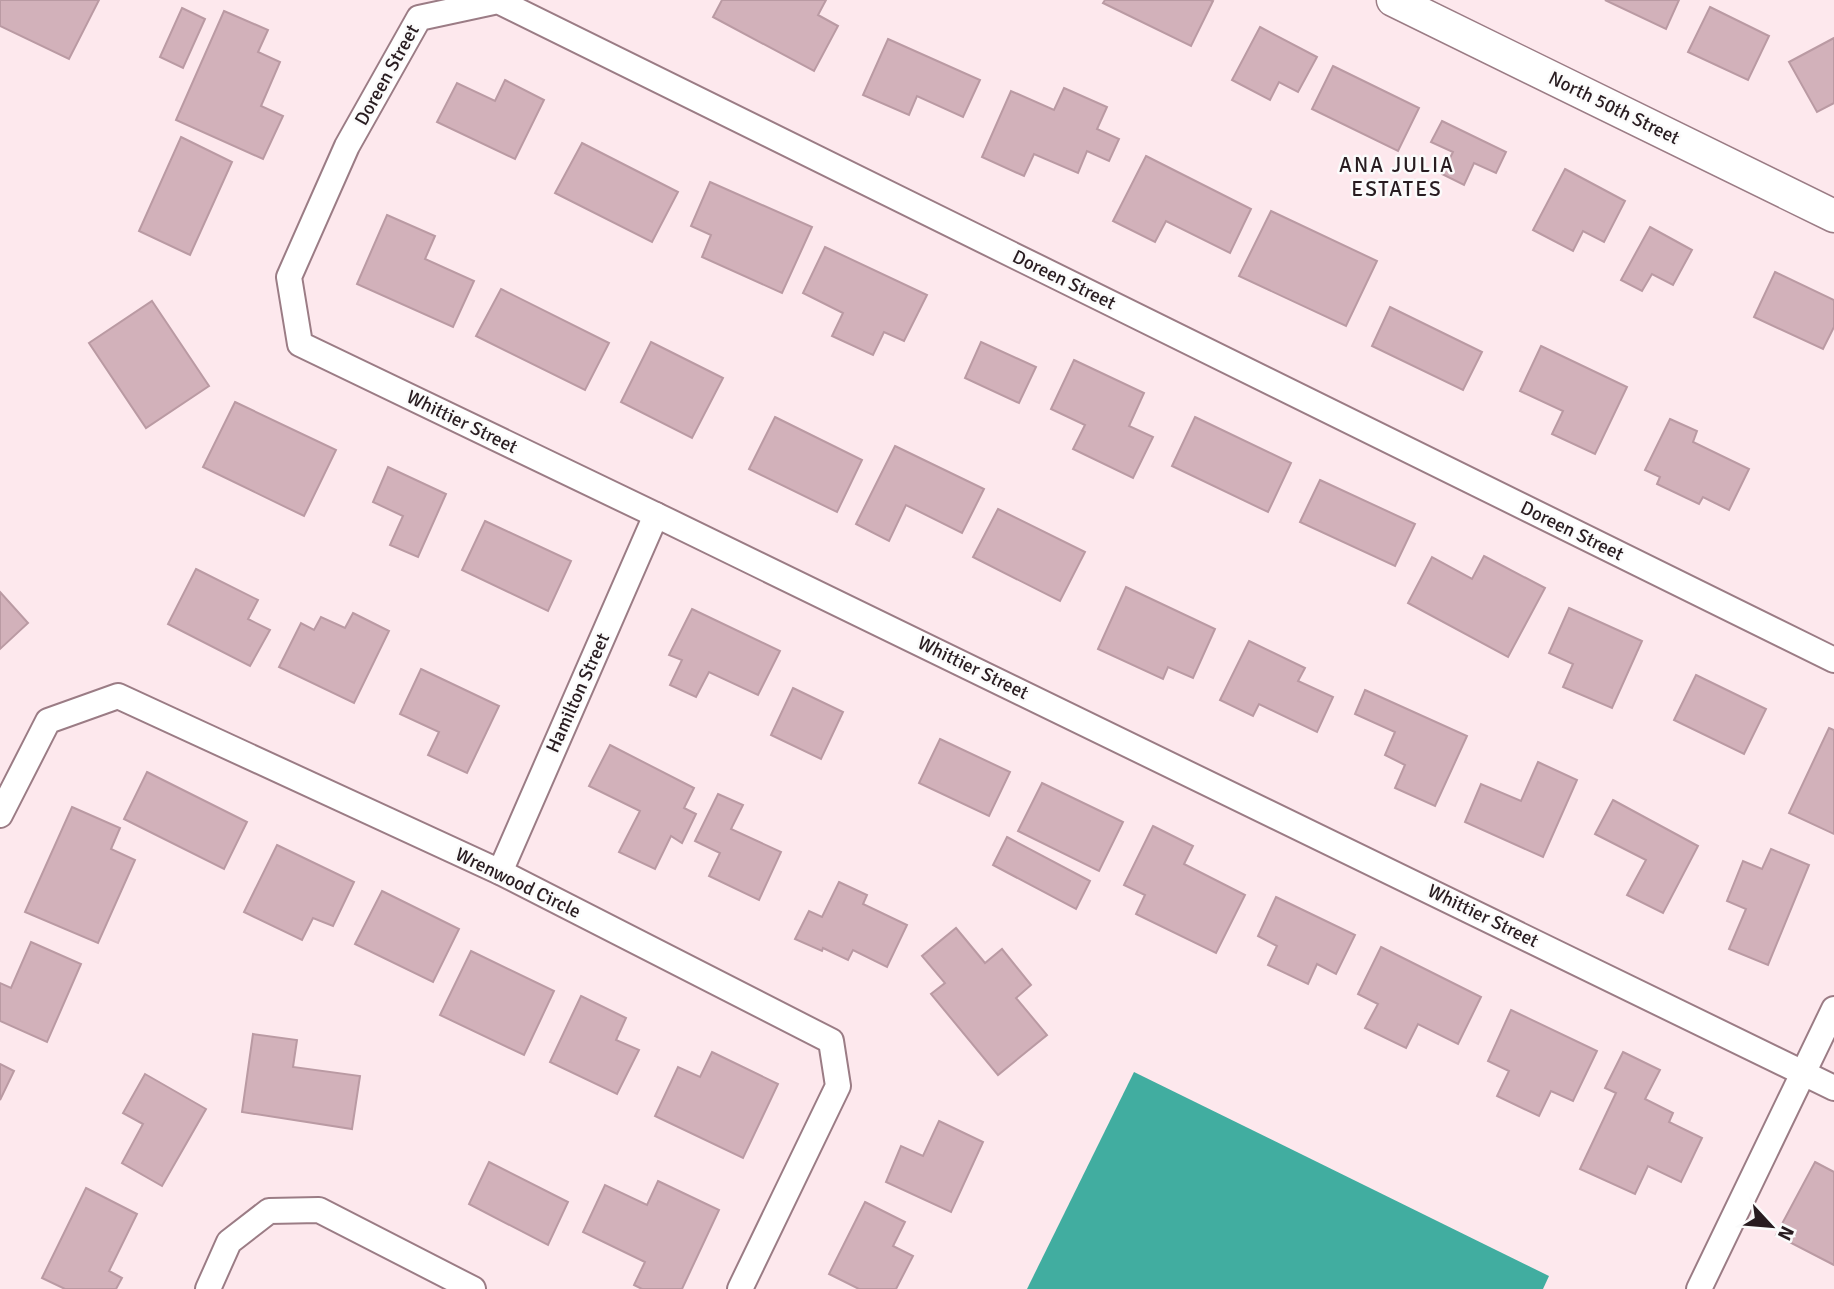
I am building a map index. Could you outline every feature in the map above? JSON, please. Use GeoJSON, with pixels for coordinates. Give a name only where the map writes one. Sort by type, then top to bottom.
{"type":"FeatureCollection","features":[{"type":"Feature","properties":{"kind":"street","name":"North 50th Street"},"geometry":{"type":"LineString","coordinates":[[1393,0],[1834,216]]}},
{"type":"Feature","properties":{"kind":"street","name":"Doreen Street"},"geometry":{"type":"LineString","coordinates":[[347,146],[419,18],[498,1],[1834,660]]}},
{"type":"Feature","properties":{"kind":"street","name":"Whittier Street"},"geometry":{"type":"LineString","coordinates":[[347,146],[289,277],[300,344],[656,514],[1834,1088]]}},
{"type":"Feature","properties":{"kind":"street","name":"Hamilton Street"},"geometry":{"type":"LineString","coordinates":[[500,872],[656,514]]}},
{"type":"Feature","properties":{"kind":"street","name":"Wrenwood Circle"},"geometry":{"type":"LineString","coordinates":[[0,815],[48,721],[118,696],[500,872],[831,1041],[838,1086],[740,1289]]}},
{"type":"Feature","properties":{"kind":"street"},"geometry":{"type":"LineString","coordinates":[[1699,1289],[1834,1009]]}},
{"type":"Feature","properties":{"kind":"street"},"geometry":{"type":"LineString","coordinates":[[208,1289],[229,1242],[269,1211],[319,1210],[473,1289]]}},
{"type":"Feature","properties":{"kind":"shaded area"},"geometry":{"type":"Polygon","coordinates":[[[1134,1072],[1549,1276],[1543,1289],[1027,1289],[1134,1072]]]}},
{"type":"Feature","properties":{"kind":"building"},"geometry":{"type":"Polygon","coordinates":[[[0,0],[99,0],[69,59],[0,26],[0,0]]]}},
{"type":"Feature","properties":{"kind":"building"},"geometry":{"type":"Polygon","coordinates":[[[722,0],[826,0],[818,15],[838,26],[814,71],[713,17],[722,0]]]}},
{"type":"Feature","properties":{"kind":"building"},"geometry":{"type":"Polygon","coordinates":[[[1105,0],[1213,1],[1191,46],[1103,3],[1105,0]]]}},
{"type":"Feature","properties":{"kind":"building"},"geometry":{"type":"Polygon","coordinates":[[[1605,0],[1679,0],[1666,29],[1605,0]]]}},
{"type":"Feature","properties":{"kind":"building"},"geometry":{"type":"Polygon","coordinates":[[[1710,7],[1769,36],[1748,80],[1688,52],[1710,7]]]}},
{"type":"Feature","properties":{"kind":"building"},"geometry":{"type":"Polygon","coordinates":[[[182,8],[205,19],[183,68],[160,57],[182,8]]]}},
{"type":"Feature","properties":{"kind":"building"},"geometry":{"type":"Polygon","coordinates":[[[224,11],[268,30],[258,52],[280,62],[261,106],[283,116],[263,159],[176,120],[224,11]]]}},
{"type":"Feature","properties":{"kind":"building"},"geometry":{"type":"Polygon","coordinates":[[[1260,27],[1317,57],[1298,92],[1279,82],[1270,100],[1232,80],[1260,27]]]}},
{"type":"Feature","properties":{"kind":"building"},"geometry":{"type":"Polygon","coordinates":[[[1834,38],[1834,103],[1817,112],[1789,62],[1834,38]]]}},
{"type":"Feature","properties":{"kind":"building"},"geometry":{"type":"Polygon","coordinates":[[[888,39],[980,80],[963,117],[917,96],[909,115],[863,95],[888,39]]]}},
{"type":"Feature","properties":{"kind":"building"},"geometry":{"type":"Polygon","coordinates":[[[1333,66],[1419,108],[1398,151],[1312,109],[1333,66]]]}},
{"type":"Feature","properties":{"kind":"building"},"geometry":{"type":"Polygon","coordinates":[[[505,80],[544,100],[515,159],[437,122],[457,83],[495,101],[505,80]]]}},
{"type":"Feature","properties":{"kind":"building"},"geometry":{"type":"Polygon","coordinates":[[[1064,88],[1107,107],[1097,129],[1119,139],[1109,161],[1087,151],[1078,173],[1034,154],[1024,176],[982,157],[1011,91],[1054,110],[1064,88]]]}},
{"type":"Feature","properties":{"kind":"building"},"geometry":{"type":"Polygon","coordinates":[[[1442,121],[1506,152],[1496,173],[1474,163],[1464,185],[1442,174],[1453,152],[1431,142],[1442,121]]]}},
{"type":"Feature","properties":{"kind":"building"},"geometry":{"type":"Polygon","coordinates":[[[181,137],[232,162],[190,255],[139,231],[181,137]]]}},
{"type":"Feature","properties":{"kind":"building"},"geometry":{"type":"Polygon","coordinates":[[[582,143],[678,192],[652,242],[555,193],[582,143]]]}},
{"type":"Feature","properties":{"kind":"building"},"geometry":{"type":"Polygon","coordinates":[[[1146,156],[1251,209],[1230,253],[1166,221],[1155,242],[1113,221],[1146,156]]]}},
{"type":"Feature","properties":{"kind":"building"},"geometry":{"type":"Polygon","coordinates":[[[1565,169],[1625,201],[1604,242],[1583,231],[1573,251],[1533,230],[1565,169]]]}},
{"type":"Feature","properties":{"kind":"building"},"geometry":{"type":"Polygon","coordinates":[[[710,182],[812,227],[782,293],[702,257],[711,235],[691,226],[710,182]]]}},
{"type":"Feature","properties":{"kind":"building"},"geometry":{"type":"Polygon","coordinates":[[[1271,211],[1377,261],[1346,326],[1239,276],[1271,211]]]}},
{"type":"Feature","properties":{"kind":"building"},"geometry":{"type":"Polygon","coordinates":[[[387,215],[435,236],[425,259],[474,281],[453,327],[357,284],[387,215]]]}},
{"type":"Feature","properties":{"kind":"building"},"geometry":{"type":"Polygon","coordinates":[[[1650,227],[1692,250],[1673,285],[1652,274],[1642,291],[1621,280],[1650,227]]]}},
{"type":"Feature","properties":{"kind":"building"},"geometry":{"type":"Polygon","coordinates":[[[825,247],[927,295],[904,341],[884,332],[873,355],[832,336],[843,313],[803,293],[825,247]]]}},
{"type":"Feature","properties":{"kind":"building"},"geometry":{"type":"Polygon","coordinates":[[[1775,272],[1834,300],[1834,327],[1823,349],[1754,317],[1775,272]]]}},
{"type":"Feature","properties":{"kind":"building"},"geometry":{"type":"Polygon","coordinates":[[[501,289],[609,343],[585,390],[476,336],[501,289]]]}},
{"type":"Feature","properties":{"kind":"building"},"geometry":{"type":"Polygon","coordinates":[[[152,301],[209,386],[146,428],[89,343],[152,301]]]}},
{"type":"Feature","properties":{"kind":"building"},"geometry":{"type":"Polygon","coordinates":[[[1390,307],[1482,352],[1463,390],[1372,346],[1390,307]]]}},
{"type":"Feature","properties":{"kind":"building"},"geometry":{"type":"Polygon","coordinates":[[[651,342],[723,378],[692,438],[621,402],[651,342]]]}},
{"type":"Feature","properties":{"kind":"building"},"geometry":{"type":"Polygon","coordinates":[[[981,342],[1036,367],[1019,403],[965,378],[981,342]]]}},
{"type":"Feature","properties":{"kind":"building"},"geometry":{"type":"Polygon","coordinates":[[[1541,346],[1627,387],[1595,454],[1552,434],[1563,411],[1520,391],[1541,346]]]}},
{"type":"Feature","properties":{"kind":"building"},"geometry":{"type":"Polygon","coordinates":[[[1074,360],[1144,393],[1129,426],[1153,437],[1133,478],[1073,449],[1085,425],[1051,409],[1074,360]]]}},
{"type":"Feature","properties":{"kind":"building"},"geometry":{"type":"Polygon","coordinates":[[[235,402],[336,450],[304,516],[203,467],[235,402]]]}},
{"type":"Feature","properties":{"kind":"building"},"geometry":{"type":"Polygon","coordinates":[[[775,417],[862,460],[837,512],[749,469],[775,417]]]}},
{"type":"Feature","properties":{"kind":"building"},"geometry":{"type":"Polygon","coordinates":[[[1195,417],[1291,463],[1268,512],[1172,466],[1195,417]]]}},
{"type":"Feature","properties":{"kind":"building"},"geometry":{"type":"Polygon","coordinates":[[[1670,419],[1697,431],[1693,442],[1749,469],[1729,510],[1703,497],[1699,504],[1657,484],[1660,477],[1645,470],[1670,419]]]}},
{"type":"Feature","properties":{"kind":"building"},"geometry":{"type":"Polygon","coordinates":[[[895,446],[984,489],[962,533],[906,505],[889,541],[856,524],[895,446]]]}},
{"type":"Feature","properties":{"kind":"building"},"geometry":{"type":"Polygon","coordinates":[[[388,467],[446,494],[418,557],[390,545],[403,516],[373,502],[388,467]]]}},
{"type":"Feature","properties":{"kind":"building"},"geometry":{"type":"Polygon","coordinates":[[[1320,480],[1415,524],[1395,566],[1300,522],[1320,480]]]}},
{"type":"Feature","properties":{"kind":"building"},"geometry":{"type":"Polygon","coordinates":[[[998,509],[1085,552],[1060,601],[973,557],[998,509]]]}},
{"type":"Feature","properties":{"kind":"building"},"geometry":{"type":"Polygon","coordinates":[[[485,521],[571,561],[548,611],[462,570],[485,521]]]}},
{"type":"Feature","properties":{"kind":"building"},"geometry":{"type":"Polygon","coordinates":[[[1484,556],[1545,588],[1508,657],[1408,603],[1432,557],[1472,579],[1484,556]]]}},
{"type":"Feature","properties":{"kind":"building"},"geometry":{"type":"Polygon","coordinates":[[[196,569],[258,600],[248,619],[270,630],[250,666],[168,624],[196,569]]]}},
{"type":"Feature","properties":{"kind":"building"},"geometry":{"type":"Polygon","coordinates":[[[1126,587],[1215,629],[1193,678],[1168,667],[1163,679],[1098,649],[1126,587]]]}},
{"type":"Feature","properties":{"kind":"building"},"geometry":{"type":"Polygon","coordinates":[[[0,592],[28,623],[0,649],[0,592]]]}},
{"type":"Feature","properties":{"kind":"building"},"geometry":{"type":"Polygon","coordinates":[[[1569,608],[1642,641],[1612,708],[1563,687],[1573,664],[1549,653],[1569,608]]]}},
{"type":"Feature","properties":{"kind":"building"},"geometry":{"type":"Polygon","coordinates":[[[692,609],[780,651],[758,695],[709,672],[696,697],[670,685],[682,660],[669,655],[692,609]]]}},
{"type":"Feature","properties":{"kind":"building"},"geometry":{"type":"Polygon","coordinates":[[[353,613],[389,631],[354,703],[279,667],[301,623],[314,630],[321,617],[345,628],[353,613]]]}},
{"type":"Feature","properties":{"kind":"building"},"geometry":{"type":"Polygon","coordinates":[[[1249,641],[1305,668],[1298,681],[1333,697],[1317,732],[1259,704],[1253,716],[1220,700],[1249,641]]]}},
{"type":"Feature","properties":{"kind":"building"},"geometry":{"type":"Polygon","coordinates":[[[421,669],[499,706],[467,773],[428,755],[439,732],[400,714],[421,669]]]}},
{"type":"Feature","properties":{"kind":"building"},"geometry":{"type":"Polygon","coordinates":[[[1696,675],[1766,709],[1744,754],[1674,720],[1696,675]]]}},
{"type":"Feature","properties":{"kind":"building"},"geometry":{"type":"Polygon","coordinates":[[[793,688],[843,712],[821,759],[771,735],[793,688]]]}},
{"type":"Feature","properties":{"kind":"building"},"geometry":{"type":"Polygon","coordinates":[[[1365,690],[1467,736],[1435,806],[1395,788],[1405,765],[1385,755],[1395,732],[1355,714],[1365,690]]]}},
{"type":"Feature","properties":{"kind":"building"},"geometry":{"type":"Polygon","coordinates":[[[1829,728],[1834,730],[1834,834],[1789,813],[1829,728]]]}},
{"type":"Feature","properties":{"kind":"building"},"geometry":{"type":"Polygon","coordinates":[[[940,739],[1010,772],[989,816],[919,783],[940,739]]]}},
{"type":"Feature","properties":{"kind":"building"},"geometry":{"type":"Polygon","coordinates":[[[610,745],[694,788],[684,808],[696,814],[682,843],[671,836],[655,869],[619,852],[640,811],[589,786],[610,745]]]}},
{"type":"Feature","properties":{"kind":"building"},"geometry":{"type":"Polygon","coordinates":[[[1538,762],[1577,780],[1543,857],[1465,822],[1481,784],[1521,801],[1538,762]]]}},
{"type":"Feature","properties":{"kind":"building"},"geometry":{"type":"Polygon","coordinates":[[[147,772],[247,822],[224,869],[124,819],[147,772]]]}},
{"type":"Feature","properties":{"kind":"building"},"geometry":{"type":"Polygon","coordinates":[[[1042,783],[1123,822],[1099,871],[1018,831],[1042,783]]]}},
{"type":"Feature","properties":{"kind":"building"},"geometry":{"type":"Polygon","coordinates":[[[718,794],[743,805],[731,829],[781,852],[759,900],[709,876],[720,853],[695,841],[718,794]]]}},
{"type":"Feature","properties":{"kind":"building"},"geometry":{"type":"Polygon","coordinates":[[[1613,800],[1698,846],[1663,913],[1627,895],[1646,860],[1595,834],[1613,800]]]}},
{"type":"Feature","properties":{"kind":"building"},"geometry":{"type":"Polygon","coordinates":[[[72,807],[120,828],[111,849],[135,860],[98,943],[25,912],[72,807]]]}},
{"type":"Feature","properties":{"kind":"building"},"geometry":{"type":"Polygon","coordinates":[[[1153,826],[1193,846],[1184,864],[1245,895],[1216,953],[1136,914],[1145,895],[1124,885],[1153,826]]]}},
{"type":"Feature","properties":{"kind":"building"},"geometry":{"type":"Polygon","coordinates":[[[1007,837],[1090,881],[1076,909],[993,865],[1007,837]]]}},
{"type":"Feature","properties":{"kind":"building"},"geometry":{"type":"Polygon","coordinates":[[[277,845],[354,882],[333,926],[313,918],[302,940],[244,912],[277,845]]]}},
{"type":"Feature","properties":{"kind":"building"},"geometry":{"type":"Polygon","coordinates":[[[1771,849],[1809,865],[1768,965],[1729,949],[1746,909],[1727,901],[1743,861],[1762,869],[1771,849]]]}},
{"type":"Feature","properties":{"kind":"building"},"geometry":{"type":"Polygon","coordinates":[[[839,882],[867,895],[863,904],[907,925],[887,967],[853,950],[848,960],[795,939],[809,911],[822,917],[839,882]]]}},
{"type":"Feature","properties":{"kind":"building"},"geometry":{"type":"Polygon","coordinates":[[[382,891],[459,929],[433,982],[355,944],[382,891]]]}},
{"type":"Feature","properties":{"kind":"building"},"geometry":{"type":"Polygon","coordinates":[[[1276,897],[1355,935],[1336,974],[1317,964],[1308,984],[1268,965],[1277,946],[1258,936],[1276,897]]]}},
{"type":"Feature","properties":{"kind":"building"},"geometry":{"type":"Polygon","coordinates":[[[956,928],[985,963],[1002,949],[1031,985],[1016,998],[1047,1035],[998,1075],[931,994],[945,983],[922,956],[956,928]]]}},
{"type":"Feature","properties":{"kind":"building"},"geometry":{"type":"Polygon","coordinates":[[[31,942],[81,964],[47,1042],[0,1021],[0,983],[11,988],[31,942]]]}},
{"type":"Feature","properties":{"kind":"building"},"geometry":{"type":"Polygon","coordinates":[[[1381,947],[1481,997],[1458,1044],[1418,1024],[1406,1048],[1365,1028],[1378,1004],[1358,994],[1381,947]]]}},
{"type":"Feature","properties":{"kind":"building"},"geometry":{"type":"Polygon","coordinates":[[[471,951],[554,991],[524,1055],[440,1015],[471,951]]]}},
{"type":"Feature","properties":{"kind":"building"},"geometry":{"type":"Polygon","coordinates":[[[581,996],[626,1018],[616,1040],[639,1050],[617,1094],[550,1062],[581,996]]]}},
{"type":"Feature","properties":{"kind":"building"},"geometry":{"type":"Polygon","coordinates":[[[1511,1010],[1597,1051],[1573,1101],[1551,1091],[1539,1116],[1497,1096],[1509,1071],[1488,1061],[1511,1010]]]}},
{"type":"Feature","properties":{"kind":"building"},"geometry":{"type":"Polygon","coordinates":[[[253,1034],[297,1040],[293,1067],[360,1076],[352,1129],[242,1112],[253,1034]]]}},
{"type":"Feature","properties":{"kind":"building"},"geometry":{"type":"Polygon","coordinates":[[[712,1052],[778,1084],[743,1158],[655,1116],[678,1067],[700,1077],[712,1052]]]}},
{"type":"Feature","properties":{"kind":"building"},"geometry":{"type":"Polygon","coordinates":[[[1623,1052],[1660,1070],[1645,1099],[1673,1113],[1669,1122],[1702,1138],[1681,1182],[1648,1166],[1635,1194],[1580,1169],[1616,1093],[1605,1088],[1623,1052]]]}},
{"type":"Feature","properties":{"kind":"building"},"geometry":{"type":"Polygon","coordinates":[[[0,1064],[14,1071],[0,1100],[0,1064]]]}},
{"type":"Feature","properties":{"kind":"building"},"geometry":{"type":"Polygon","coordinates":[[[145,1074],[206,1109],[162,1186],[122,1163],[143,1124],[123,1113],[145,1074]]]}},
{"type":"Feature","properties":{"kind":"building"},"geometry":{"type":"Polygon","coordinates":[[[939,1121],[983,1142],[951,1212],[886,1182],[901,1146],[923,1156],[939,1121]]]}},
{"type":"Feature","properties":{"kind":"building"},"geometry":{"type":"Polygon","coordinates":[[[489,1162],[568,1202],[548,1245],[469,1204],[489,1162]]]}},
{"type":"Feature","properties":{"kind":"building"},"geometry":{"type":"Polygon","coordinates":[[[1815,1162],[1834,1172],[1834,1265],[1776,1235],[1815,1162]]]}},
{"type":"Feature","properties":{"kind":"building"},"geometry":{"type":"Polygon","coordinates":[[[658,1181],[719,1210],[682,1289],[642,1289],[634,1285],[645,1262],[583,1232],[605,1185],[647,1205],[658,1181]]]}},
{"type":"Feature","properties":{"kind":"building"},"geometry":{"type":"Polygon","coordinates":[[[86,1188],[137,1214],[109,1271],[122,1278],[116,1289],[65,1289],[42,1278],[86,1188]]]}},
{"type":"Feature","properties":{"kind":"building"},"geometry":{"type":"Polygon","coordinates":[[[865,1202],[905,1222],[893,1246],[913,1256],[896,1289],[859,1289],[829,1274],[865,1202]]]}},
{"type":"Feature","properties":{"kind":"district","name":"ANA JULIA ESTATES"},"geometry":{"type":"Point","coordinates":[1397,177]}}]}
